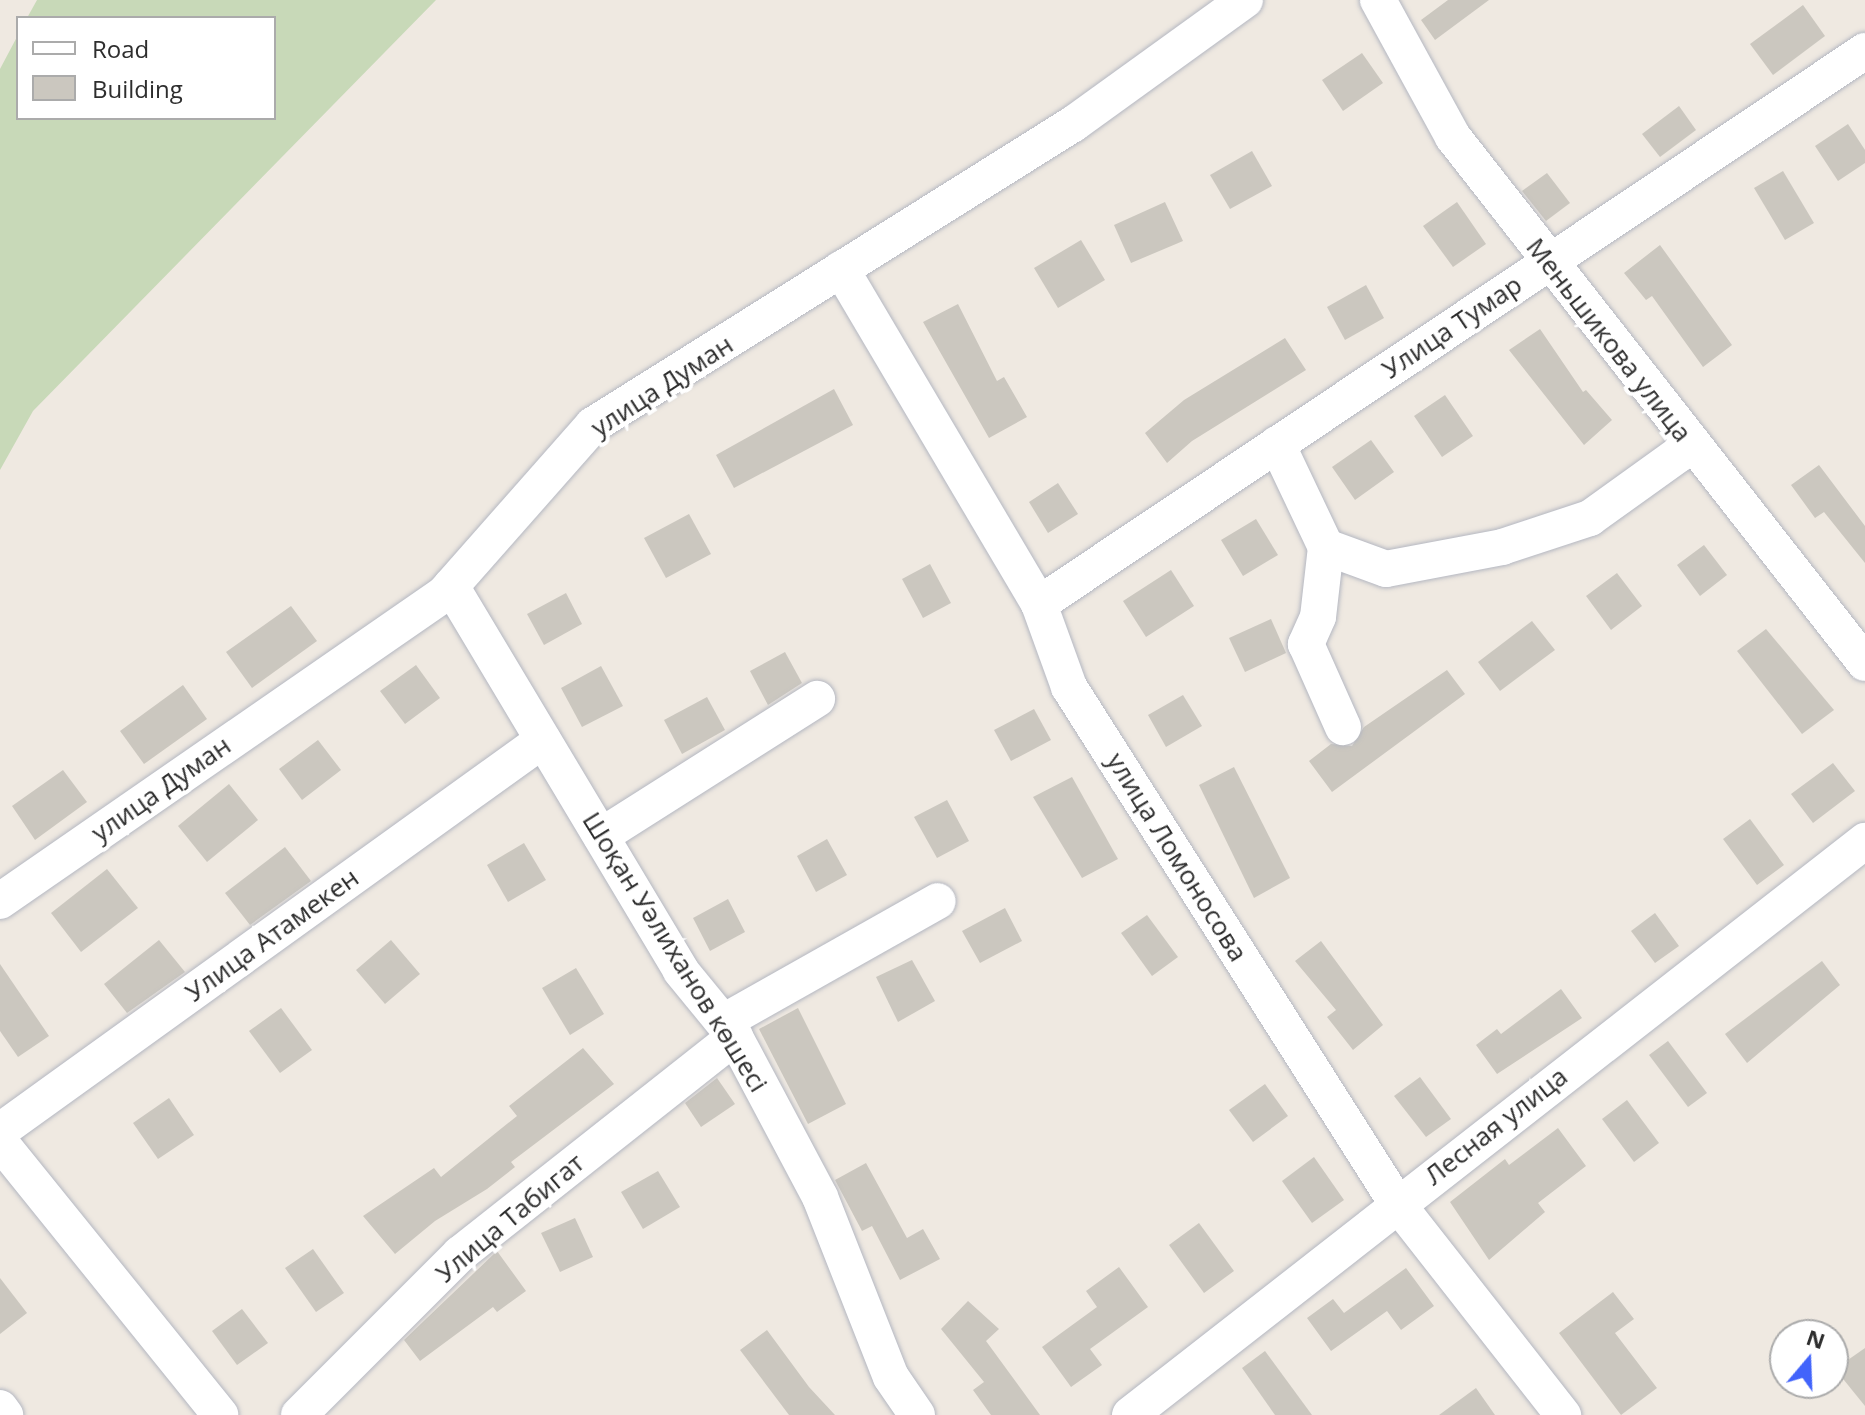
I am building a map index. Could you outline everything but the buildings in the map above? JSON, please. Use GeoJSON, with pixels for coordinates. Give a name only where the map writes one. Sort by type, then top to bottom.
{"type":"FeatureCollection","features":[{"type":"Feature","properties":{"kind":"street","name":"улица Думан"},"geometry":{"type":"LineString","coordinates":[[0,901],[451,586],[593,425],[1073,124],[1245,0]]}},
{"type":"Feature","properties":{"kind":"street","name":"Меньшикова улица"},"geometry":{"type":"LineString","coordinates":[[1378,0],[1453,137],[1687,441],[1865,663]]}},
{"type":"Feature","properties":{"kind":"street","name":"Улица Тумар"},"geometry":{"type":"LineString","coordinates":[[1039,604],[1865,51]]}},
{"type":"Feature","properties":{"kind":"street","name":"улица Ломоносова"},"geometry":{"type":"LineString","coordinates":[[841,269],[1039,604],[1069,687],[1396,1202],[1563,1415]]}},
{"type":"Feature","properties":{"kind":"street"},"geometry":{"type":"LineString","coordinates":[[1326,547],[1386,569],[1502,547],[1590,518],[1679,454],[1687,441]]}},
{"type":"Feature","properties":{"kind":"street"},"geometry":{"type":"LineString","coordinates":[[1277,444],[1326,547],[1318,617],[1306,644],[1343,727]]}},
{"type":"Feature","properties":{"kind":"street","name":"Шоқан Уәлиханов көшесі"},"geometry":{"type":"LineString","coordinates":[[451,586],[681,971],[730,1029],[820,1197],[891,1377],[917,1415]]}},
{"type":"Feature","properties":{"kind":"street"},"geometry":{"type":"LineString","coordinates":[[601,836],[817,699]]}},
{"type":"Feature","properties":{"kind":"street","name":"Улица Атамекен"},"geometry":{"type":"LineString","coordinates":[[0,1131],[543,740]]}},
{"type":"Feature","properties":{"kind":"street","name":"Лесная улица"},"geometry":{"type":"LineString","coordinates":[[1130,1415],[1396,1202],[1865,841]]}},
{"type":"Feature","properties":{"kind":"street","name":"Улица Табигат"},"geometry":{"type":"LineString","coordinates":[[299,1415],[460,1254],[730,1029],[938,901]]}},
{"type":"Feature","properties":{"kind":"street"},"geometry":{"type":"LineString","coordinates":[[0,1142],[220,1415]]}},
{"type":"Feature","properties":{"kind":"street"},"geometry":{"type":"LineString","coordinates":[[0,1408],[5,1415]]}},
{"type":"Feature","properties":{"kind":"green space"},"geometry":{"type":"Polygon","coordinates":[[[37,0],[436,0],[33,411],[0,470],[0,69],[16,39],[16,120],[276,120],[276,16],[28,16],[37,0]]]}}]}
